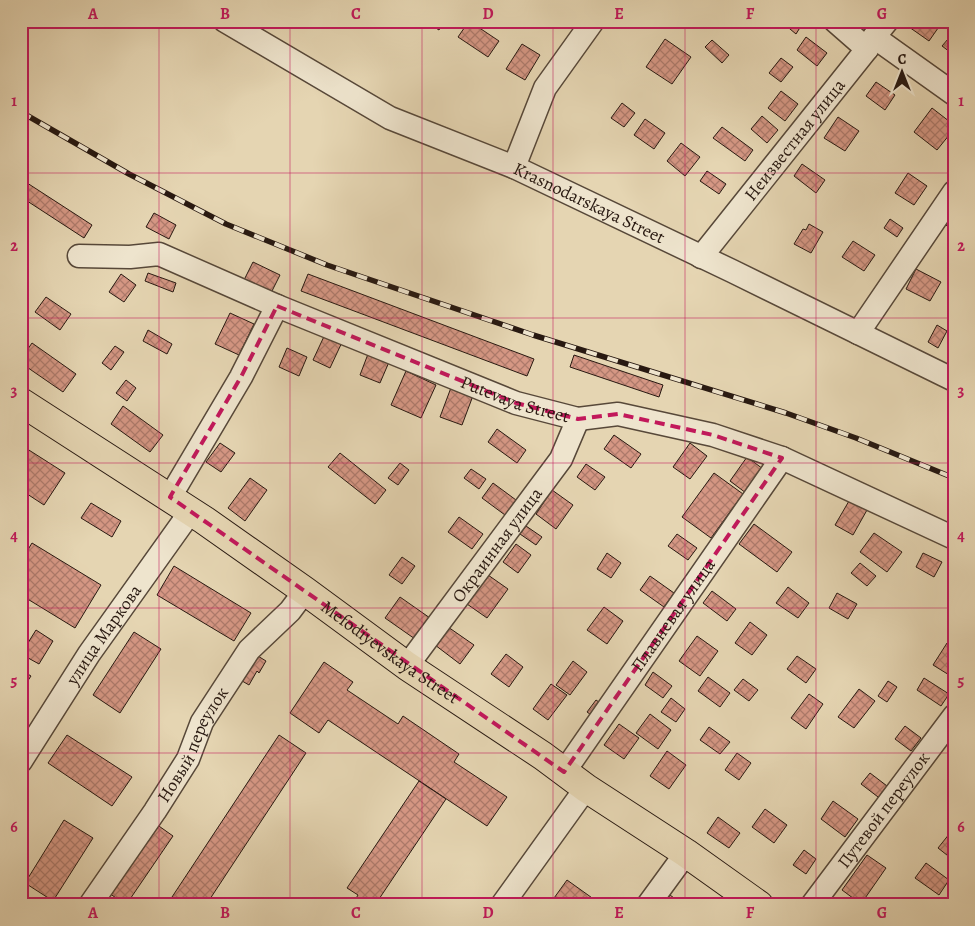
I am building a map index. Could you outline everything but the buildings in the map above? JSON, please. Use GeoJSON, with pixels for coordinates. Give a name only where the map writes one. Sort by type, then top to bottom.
{"type":"FeatureCollection","features":[{"type":"Feature","properties":{"kind":"main road","name":"Mefodiyevskaya Street"},"geometry":{"type":"LineString","coordinates":[[21,402],[180,504],[305,591],[407,666],[543,756],[586,788],[686,853],[745,901]]}},
{"type":"Feature","properties":{"kind":"street","name":"Krasnodarskaya Street"},"geometry":{"type":"LineString","coordinates":[[225,21],[390,118],[514,167],[858,333],[952,375]]}},
{"type":"Feature","properties":{"kind":"street"},"geometry":{"type":"LineString","coordinates":[[514,167],[544,88],[593,21]]}},
{"type":"Feature","properties":{"kind":"street"},"geometry":{"type":"LineString","coordinates":[[835,21],[876,36],[954,94]]}},
{"type":"Feature","properties":{"kind":"street","name":"Неизвестная улица"},"geometry":{"type":"LineString","coordinates":[[701,257],[876,36]]}},
{"type":"Feature","properties":{"kind":"street"},"geometry":{"type":"LineString","coordinates":[[858,333],[954,192]]}},
{"type":"Feature","properties":{"kind":"street","name":"Putevaya Street"},"geometry":{"type":"LineString","coordinates":[[79,256],[130,257],[159,254],[277,306],[516,403],[578,419],[618,414],[714,435],[782,458],[954,538]]}},
{"type":"Feature","properties":{"kind":"street","name":"улица Маркова"},"geometry":{"type":"LineString","coordinates":[[21,761],[180,504],[277,306]]}},
{"type":"Feature","properties":{"kind":"street","name":"Окраинная улица"},"geometry":{"type":"LineString","coordinates":[[407,666],[561,459],[578,419]]}},
{"type":"Feature","properties":{"kind":"street","name":"Плавневая улица"},"geometry":{"type":"LineString","coordinates":[[564,772],[782,458]]}},
{"type":"Feature","properties":{"kind":"street","name":"Новый переулок"},"geometry":{"type":"LineString","coordinates":[[90,905],[155,812],[188,759],[202,722],[249,650],[290,611],[305,591]]}},
{"type":"Feature","properties":{"kind":"street","name":"Путевой переулок"},"geometry":{"type":"LineString","coordinates":[[812,905],[954,716]]}},
{"type":"Feature","properties":{"kind":"street"},"geometry":{"type":"LineString","coordinates":[[502,905],[586,788]]}},
{"type":"Feature","properties":{"kind":"street"},"geometry":{"type":"LineString","coordinates":[[648,905],[686,853]]}},
{"type":"Feature","properties":{"kind":"highlighted area"},"geometry":{"type":"Polygon","coordinates":[[[277,306],[516,403],[578,419],[618,414],[713,435],[782,458],[564,772],[170,497],[241,377],[277,306]]]}},
{"type":"Feature","properties":{"kind":"railway"},"geometry":{"type":"LineString","coordinates":[[21,112],[129,174],[226,224],[327,265],[533,335],[786,413],[856,438],[954,478]]}}]}
